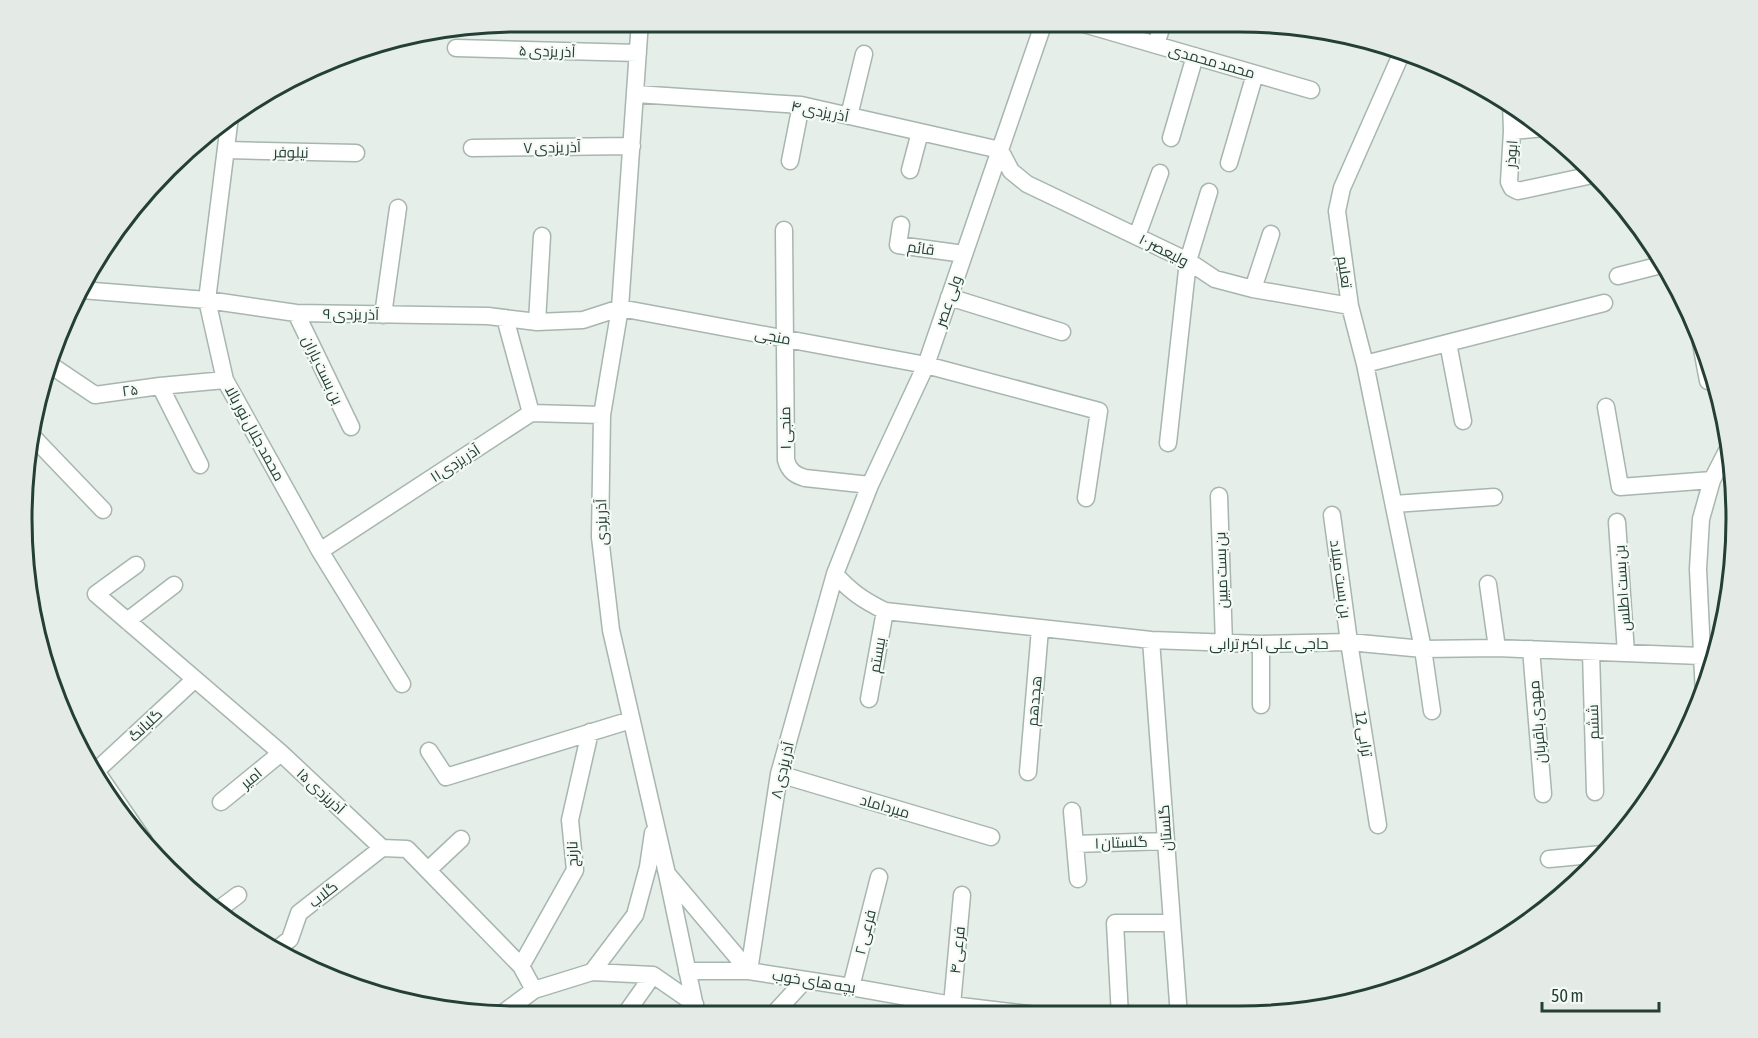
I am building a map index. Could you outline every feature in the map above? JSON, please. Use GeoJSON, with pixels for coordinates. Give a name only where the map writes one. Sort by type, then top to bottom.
{"type":"FeatureCollection","features":[{"type":"Feature","properties":{"kind":"street","name":"آذر یزدی"},"geometry":{"type":"LineString","coordinates":[[639,32],[620,308],[602,415],[600,537],[611,630],[695,1006]]}},
{"type":"Feature","properties":{"kind":"street","name":"ولی عصر"},"geometry":{"type":"LineString","coordinates":[[835,574],[870,485],[926,364],[1041,32]]}},
{"type":"Feature","properties":{"kind":"street","name":"محمد محمدی"},"geometry":{"type":"LineString","coordinates":[[1111,32],[1311,90]]}},
{"type":"Feature","properties":{"kind":"street"},"geometry":{"type":"LineString","coordinates":[[1156,45],[1160,32]]}},
{"type":"Feature","properties":{"kind":"street","name":"آذر یزدی ۵"},"geometry":{"type":"LineString","coordinates":[[456,48],[638,53]]}},
{"type":"Feature","properties":{"kind":"street"},"geometry":{"type":"LineString","coordinates":[[849,116],[864,54]]}},
{"type":"Feature","properties":{"kind":"street"},"geometry":{"type":"LineString","coordinates":[[1171,138],[1195,56]]}},
{"type":"Feature","properties":{"kind":"street","name":"تعلیم"},"geometry":{"type":"LineString","coordinates":[[1399,58],[1338,199],[1336,211],[1350,306],[1365,364],[1424,649],[1432,711]]}},
{"type":"Feature","properties":{"kind":"street"},"geometry":{"type":"LineString","coordinates":[[1229,163],[1255,74]]}},
{"type":"Feature","properties":{"kind":"street","name":"۴ آذر یزدی"},"geometry":{"type":"LineString","coordinates":[[636,94],[801,105],[1000,150]]}},
{"type":"Feature","properties":{"kind":"street"},"geometry":{"type":"LineString","coordinates":[[789,161],[801,105]]}},
{"type":"Feature","properties":{"kind":"street","name":"ابوذر"},"geometry":{"type":"LineString","coordinates":[[1511,115],[1509,182],[1512,188],[1518,191],[1586,176]]}},
{"type":"Feature","properties":{"kind":"street","name":"محمد جلال نور بالا"},"geometry":{"type":"LineString","coordinates":[[228,128],[207,300],[225,380],[320,551],[402,684]]}},
{"type":"Feature","properties":{"kind":"street"},"geometry":{"type":"LineString","coordinates":[[1512,131],[1532,129]]}},
{"type":"Feature","properties":{"kind":"street"},"geometry":{"type":"LineString","coordinates":[[910,170],[920,132]]}},
{"type":"Feature","properties":{"kind":"street","name":"آذر یزدی ۷"},"geometry":{"type":"LineString","coordinates":[[472,148],[632,146]]}},
{"type":"Feature","properties":{"kind":"street","name":"نیلوفر"},"geometry":{"type":"LineString","coordinates":[[227,150],[356,153]]}},
{"type":"Feature","properties":{"kind":"street","name":"۱۰ ولیعصر"},"geometry":{"type":"LineString","coordinates":[[1000,150],[1011,171],[1027,184],[1188,261],[1215,279],[1253,289],[1350,306]]}},
{"type":"Feature","properties":{"kind":"street"},"geometry":{"type":"LineString","coordinates":[[1137,236],[1160,173]]}},
{"type":"Feature","properties":{"kind":"street"},"geometry":{"type":"LineString","coordinates":[[1168,443],[1188,261],[1209,192]]}},
{"type":"Feature","properties":{"kind":"street"},"geometry":{"type":"LineString","coordinates":[[383,315],[398,208]]}},
{"type":"Feature","properties":{"kind":"street","name":"قائم"},"geometry":{"type":"LineString","coordinates":[[902,225],[898,245],[964,254]]}},
{"type":"Feature","properties":{"kind":"street"},"geometry":{"type":"LineString","coordinates":[[784,230],[784,338]]}},
{"type":"Feature","properties":{"kind":"street"},"geometry":{"type":"LineString","coordinates":[[1253,289],[1271,234]]}},
{"type":"Feature","properties":{"kind":"street"},"geometry":{"type":"LineString","coordinates":[[537,322],[542,236]]}},
{"type":"Feature","properties":{"kind":"street"},"geometry":{"type":"LineString","coordinates":[[1618,276],[1656,266]]}},
{"type":"Feature","properties":{"kind":"street","name":"آذر یزدی ۹"},"geometry":{"type":"LineString","coordinates":[[89,291],[207,300],[296,314],[506,318],[537,322],[583,320],[620,308]]}},
{"type":"Feature","properties":{"kind":"street"},"geometry":{"type":"LineString","coordinates":[[949,297],[1062,332]]}},
{"type":"Feature","properties":{"kind":"street"},"geometry":{"type":"LineString","coordinates":[[1365,364],[1604,303]]}},
{"type":"Feature","properties":{"kind":"street","name":"منجی"},"geometry":{"type":"LineString","coordinates":[[620,308],[926,364],[1099,411],[1086,498]]}},
{"type":"Feature","properties":{"kind":"street","name":"بن بست یاران"},"geometry":{"type":"LineString","coordinates":[[296,314],[351,426]]}},
{"type":"Feature","properties":{"kind":"street"},"geometry":{"type":"LineString","coordinates":[[506,318],[531,413],[602,415]]}},
{"type":"Feature","properties":{"kind":"street","name":"منجی ۱"},"geometry":{"type":"LineString","coordinates":[[784,338],[788,467],[796,475],[806,478],[870,485]]}},
{"type":"Feature","properties":{"kind":"street"},"geometry":{"type":"LineString","coordinates":[[1448,344],[1463,421]]}},
{"type":"Feature","properties":{"kind":"street","name":"۲۵"},"geometry":{"type":"LineString","coordinates":[[55,368],[95,395],[225,380]]}},
{"type":"Feature","properties":{"kind":"street"},"geometry":{"type":"LineString","coordinates":[[160,386],[200,465]]}},
{"type":"Feature","properties":{"kind":"street"},"geometry":{"type":"LineString","coordinates":[[1606,407],[1620,487],[1712,480]]}},
{"type":"Feature","properties":{"kind":"street","name":"آذر یزدی۱۱"},"geometry":{"type":"LineString","coordinates":[[320,551],[531,413]]}},
{"type":"Feature","properties":{"kind":"street"},"geometry":{"type":"LineString","coordinates":[[38,442],[103,510]]}},
{"type":"Feature","properties":{"kind":"street"},"geometry":{"type":"LineString","coordinates":[[1709,650],[1698,569],[1701,519],[1712,480],[1722,460]]}},
{"type":"Feature","properties":{"kind":"street","name":"بن بست مبین"},"geometry":{"type":"LineString","coordinates":[[1219,496],[1224,644]]}},
{"type":"Feature","properties":{"kind":"street"},"geometry":{"type":"LineString","coordinates":[[1394,504],[1494,497]]}},
{"type":"Feature","properties":{"kind":"street","name":"بن بست میلاد"},"geometry":{"type":"LineString","coordinates":[[1332,515],[1349,642]]}},
{"type":"Feature","properties":{"kind":"street","name":"بن بست اطلس"},"geometry":{"type":"LineString","coordinates":[[1617,522],[1626,653]]}},
{"type":"Feature","properties":{"kind":"street","name":"۱۵ آذریزدی"},"geometry":{"type":"LineString","coordinates":[[136,565],[96,594],[281,753],[382,848]]}},
{"type":"Feature","properties":{"kind":"street","name":"حاجی علی اکبر ترابی"},"geometry":{"type":"LineString","coordinates":[[835,574],[862,600],[885,611],[1151,640],[1261,645],[1349,642],[1424,649],[1497,648],[1707,654]]}},
{"type":"Feature","properties":{"kind":"street","name":"۸ آذر یزدی"},"geometry":{"type":"LineString","coordinates":[[749,971],[779,774],[835,574]]}},
{"type":"Feature","properties":{"kind":"street"},"geometry":{"type":"LineString","coordinates":[[1488,584],[1497,648]]}},
{"type":"Feature","properties":{"kind":"street"},"geometry":{"type":"LineString","coordinates":[[127,621],[174,585]]}},
{"type":"Feature","properties":{"kind":"street","name":"بیستم"},"geometry":{"type":"LineString","coordinates":[[869,699],[885,611]]}},
{"type":"Feature","properties":{"kind":"street","name":"هجدهم"},"geometry":{"type":"LineString","coordinates":[[1028,772],[1040,629]]}},
{"type":"Feature","properties":{"kind":"street","name":"گلستان"},"geometry":{"type":"LineString","coordinates":[[1151,640],[1178,1006]]}},
{"type":"Feature","properties":{"kind":"street","name":"ترابی 12"},"geometry":{"type":"LineString","coordinates":[[1349,642],[1378,825]]}},
{"type":"Feature","properties":{"kind":"street"},"geometry":{"type":"LineString","coordinates":[[1261,645],[1261,705]]}},
{"type":"Feature","properties":{"kind":"street","name":"مهدی باقربان"},"geometry":{"type":"LineString","coordinates":[[1531,649],[1543,794]]}},
{"type":"Feature","properties":{"kind":"street","name":"ششم"},"geometry":{"type":"LineString","coordinates":[[1591,652],[1595,792]]}},
{"type":"Feature","properties":{"kind":"street","name":"گلبانگ"},"geometry":{"type":"LineString","coordinates":[[101,769],[195,679]]}},
{"type":"Feature","properties":{"kind":"street"},"geometry":{"type":"LineString","coordinates":[[429,751],[446,777],[631,720]]}},
{"type":"Feature","properties":{"kind":"street","name":"نارنج"},"geometry":{"type":"LineString","coordinates":[[521,966],[575,870],[570,820],[590,732]]}},
{"type":"Feature","properties":{"kind":"street","name":"امیر"},"geometry":{"type":"LineString","coordinates":[[221,802],[281,753]]}},
{"type":"Feature","properties":{"kind":"street","name":"میرداماد"},"geometry":{"type":"LineString","coordinates":[[779,774],[992,837]]}},
{"type":"Feature","properties":{"kind":"street"},"geometry":{"type":"LineString","coordinates":[[1072,811],[1078,879]]}},
{"type":"Feature","properties":{"kind":"street"},"geometry":{"type":"LineString","coordinates":[[592,972],[635,915],[648,867],[654,824]]}},
{"type":"Feature","properties":{"kind":"street"},"geometry":{"type":"LineString","coordinates":[[428,870],[461,840]]}},
{"type":"Feature","properties":{"kind":"street","name":"گلستان ۱"},"geometry":{"type":"LineString","coordinates":[[1075,844],[1166,841]]}},
{"type":"Feature","properties":{"kind":"street"},"geometry":{"type":"LineString","coordinates":[[382,848],[407,849],[521,966],[534,990]]}},
{"type":"Feature","properties":{"kind":"street","name":"گلاب"},"geometry":{"type":"LineString","coordinates":[[282,945],[290,939],[299,913],[382,848]]}},
{"type":"Feature","properties":{"kind":"street"},"geometry":{"type":"LineString","coordinates":[[1549,859],[1592,855]]}},
{"type":"Feature","properties":{"kind":"street"},"geometry":{"type":"LineString","coordinates":[[667,874],[749,971]]}},
{"type":"Feature","properties":{"kind":"street","name":"فرعی ۲"},"geometry":{"type":"LineString","coordinates":[[851,987],[879,877]]}},
{"type":"Feature","properties":{"kind":"street"},"geometry":{"type":"LineString","coordinates":[[223,906],[238,895]]}},
{"type":"Feature","properties":{"kind":"street","name":"فرعی ۴"},"geometry":{"type":"LineString","coordinates":[[952,1005],[962,895]]}},
{"type":"Feature","properties":{"kind":"street"},"geometry":{"type":"LineString","coordinates":[[1119,1006],[1115,923],[1172,923]]}},
{"type":"Feature","properties":{"kind":"street","name":"بچه های خوب"},"geometry":{"type":"LineString","coordinates":[[687,970],[749,971],[956,1006]]}},
{"type":"Feature","properties":{"kind":"street"},"geometry":{"type":"LineString","coordinates":[[513,1006],[534,990],[592,972],[653,975],[691,1006]]}},
{"type":"Feature","properties":{"kind":"street"},"geometry":{"type":"LineString","coordinates":[[631,1006],[653,975]]}},
{"type":"Feature","properties":{"kind":"street"},"geometry":{"type":"LineString","coordinates":[[781,1006],[805,980]]}}]}
